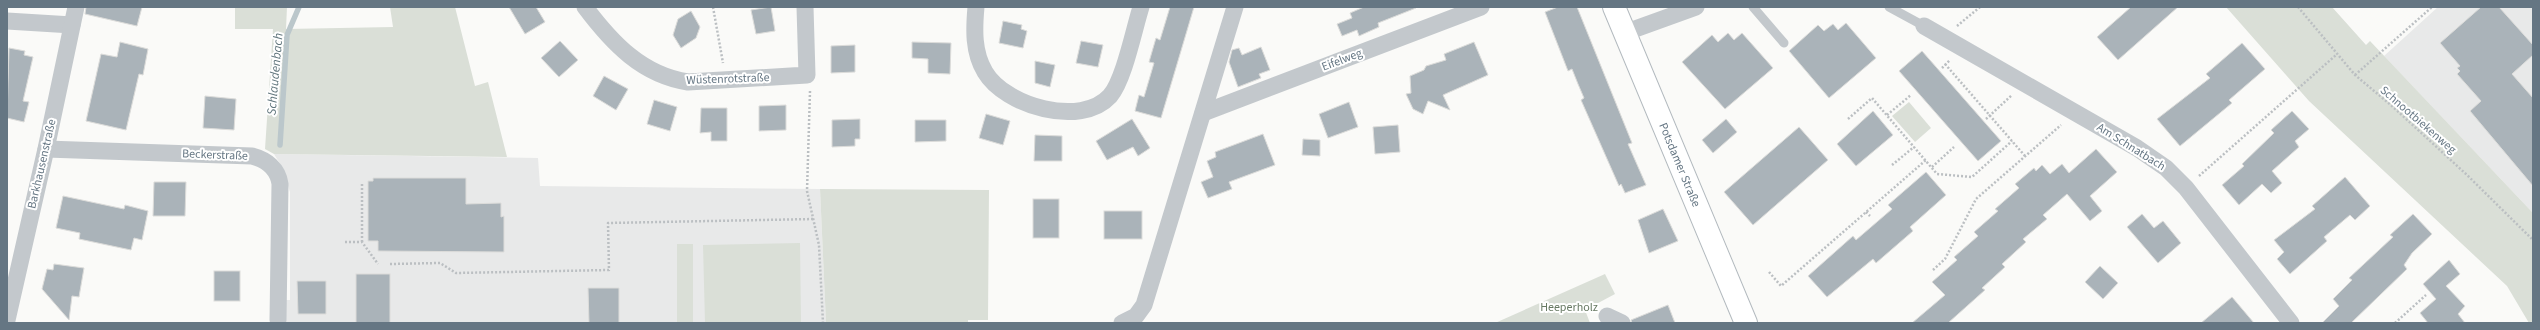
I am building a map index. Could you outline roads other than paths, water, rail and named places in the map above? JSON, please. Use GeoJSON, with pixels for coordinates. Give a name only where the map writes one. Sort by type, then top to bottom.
{"type":"FeatureCollection","features":[{"type":"Feature","properties":{"kind":"street","name":"Barkhausenstraße"},"geometry":{"type":"LineString","coordinates":[[8,313],[46,149],[76,7]]}},
{"type":"Feature","properties":{"kind":"street","name":"Wüstenrotstraße"},"geometry":{"type":"LineString","coordinates":[[585,7],[609,37],[643,66],[673,80],[688,82],[807,75],[805,7]]}},
{"type":"Feature","properties":{"kind":"street"},"geometry":{"type":"LineString","coordinates":[[976,7],[974,33],[976,51],[985,73],[993,82],[1006,92],[1044,108],[1080,112],[1095,107],[1111,95],[1119,81],[1141,7]]}},
{"type":"Feature","properties":{"kind":"street"},"geometry":{"type":"LineString","coordinates":[[1122,323],[1136,316],[1144,305],[1234,7]]}},
{"type":"Feature","properties":{"kind":"street","name":"Eifelweg"},"geometry":{"type":"LineString","coordinates":[[1203,113],[1481,7]]}},
{"type":"Feature","properties":{"kind":"street","name":"Potsdamer Straße"},"geometry":{"type":"LineString","coordinates":[[1614,7],[1746,323]]}},
{"type":"Feature","properties":{"kind":"street"},"geometry":{"type":"LineString","coordinates":[[1624,33],[1696,7]]}},
{"type":"Feature","properties":{"kind":"street"},"geometry":{"type":"LineString","coordinates":[[7,21],[72,24]]}},
{"type":"Feature","properties":{"kind":"street","name":"Am Schnatbach"},"geometry":{"type":"LineString","coordinates":[[1924,26],[2151,157],[2186,188],[2291,323]]}},
{"type":"Feature","properties":{"kind":"street","name":"Beckerstraße"},"geometry":{"type":"LineString","coordinates":[[46,149],[252,156],[267,162],[276,172],[280,184],[278,320]]}},
{"type":"Feature","properties":{"kind":"street"},"geometry":{"type":"LineString","coordinates":[[1606,316],[1622,323]]}},
{"type":"Feature","properties":{"kind":"lane"},"geometry":{"type":"LineString","coordinates":[[1754,7],[1784,43]]}},
{"type":"Feature","properties":{"kind":"lane"},"geometry":{"type":"LineString","coordinates":[[1889,7],[1924,26]]}},
{"type":"Feature","properties":{"kind":"waterway","name":"Schlaudenbach"},"geometry":{"type":"LineString","coordinates":[[280,145],[287,35],[299,7]]}},
{"type":"Feature","properties":{"kind":"park label","name":"Heeperholz"},"geometry":{"type":"Point","coordinates":[1569,307]}}]}
